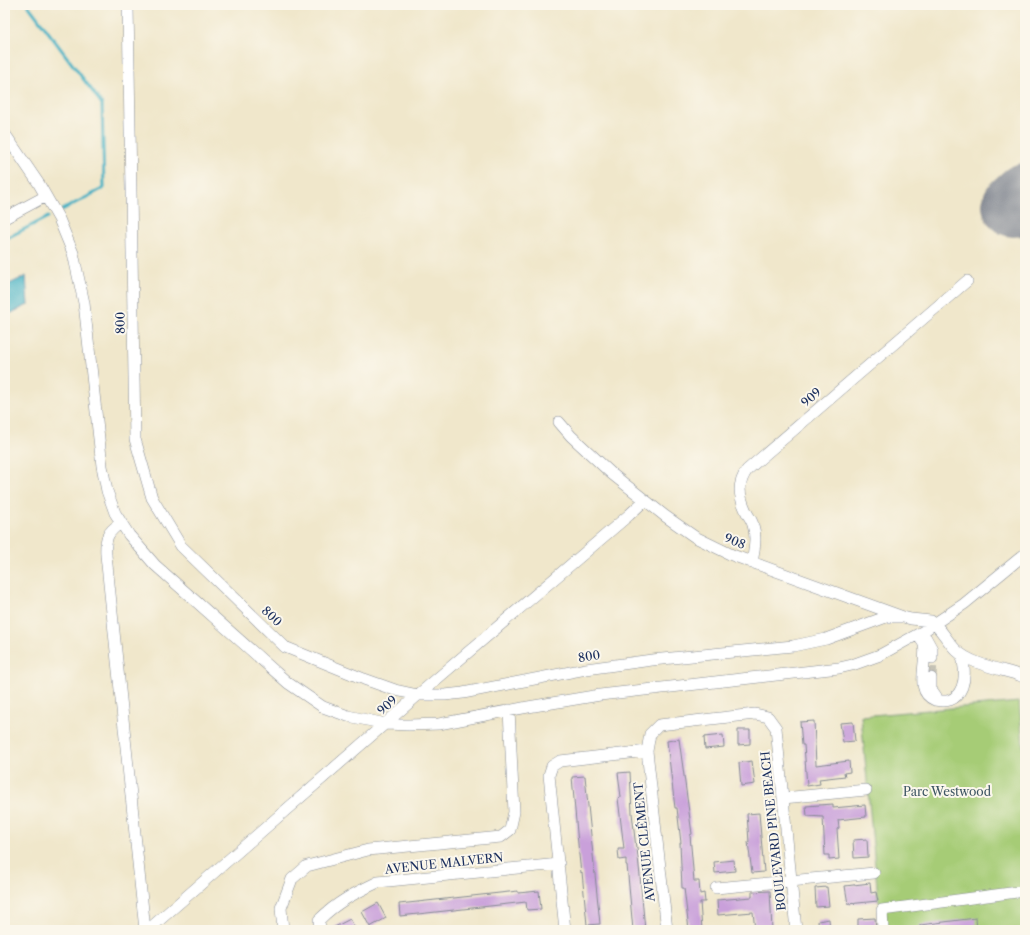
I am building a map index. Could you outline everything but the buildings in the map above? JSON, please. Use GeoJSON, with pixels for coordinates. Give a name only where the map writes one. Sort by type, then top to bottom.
{"type":"FeatureCollection","features":[{"type":"Feature","properties":{"kind":"street","name":"800"},"geometry":{"type":"LineString","coordinates":[[128,5],[135,440],[152,498],[181,546],[285,646],[364,679],[395,690],[418,695],[445,695],[463,693],[586,669],[652,660],[793,646],[826,639],[886,617],[903,617]]}},
{"type":"Feature","properties":{"kind":"street"},"geometry":{"type":"LineString","coordinates":[[5,134],[27,165],[46,196],[65,231],[73,253],[86,321],[102,466],[115,513],[137,545],[155,565],[300,693],[334,712],[386,724],[439,724],[509,710],[600,695],[839,668],[880,655],[935,624],[964,604],[1025,554]]}},
{"type":"Feature","properties":{"kind":"street"},"geometry":{"type":"LineString","coordinates":[[5,218],[46,196]]}},
{"type":"Feature","properties":{"kind":"street","name":"909"},"geometry":{"type":"LineString","coordinates":[[752,563],[755,534],[753,524],[746,510],[739,486],[741,478],[747,470],[967,281]]}},
{"type":"Feature","properties":{"kind":"street","name":"908"},"geometry":{"type":"LineString","coordinates":[[559,422],[586,451],[644,500],[695,536],[732,555],[752,563],[911,620],[929,621],[935,624]]}},
{"type":"Feature","properties":{"kind":"street","name":"909"},"geometry":{"type":"LineString","coordinates":[[147,930],[418,695],[630,515],[644,500]]}},
{"type":"Feature","properties":{"kind":"street"},"geometry":{"type":"LineString","coordinates":[[121,523],[112,529],[108,534],[106,555],[147,930]]}},
{"type":"Feature","properties":{"kind":"street"},"geometry":{"type":"LineString","coordinates":[[935,624],[962,656],[1025,678]]}},
{"type":"Feature","properties":{"kind":"street"},"geometry":{"type":"LineString","coordinates":[[920,633],[932,649],[932,658]]}},
{"type":"Feature","properties":{"kind":"street"},"geometry":{"type":"LineString","coordinates":[[920,633],[924,646],[923,680],[925,690],[937,701],[952,700],[958,694],[964,682],[962,656]]}},
{"type":"Feature","properties":{"kind":"street"},"geometry":{"type":"LineString","coordinates":[[931,678],[933,692],[939,699],[947,701]]}},
{"type":"Feature","properties":{"kind":"street"},"geometry":{"type":"LineString","coordinates":[[283,930],[281,908],[292,879],[307,866],[368,850],[501,837],[510,830],[514,812],[509,710]]}},
{"type":"Feature","properties":{"kind":"street","name":"AVENUE CLÉMENT"},"geometry":{"type":"LineString","coordinates":[[667,930],[648,751],[650,734],[659,726],[755,714],[768,717],[776,728]]}},
{"type":"Feature","properties":{"kind":"street","name":"BOULEVARD PINE BEACH"},"geometry":{"type":"LineString","coordinates":[[776,728],[796,930]]}},
{"type":"Feature","properties":{"kind":"street"},"geometry":{"type":"LineString","coordinates":[[565,930],[549,775],[552,766],[560,761],[648,751]]}},
{"type":"Feature","properties":{"kind":"street"},"geometry":{"type":"LineString","coordinates":[[783,798],[866,790]]}},
{"type":"Feature","properties":{"kind":"street","name":"AVENUE MALVERN"},"geometry":{"type":"LineString","coordinates":[[319,925],[330,908],[353,894],[378,882],[558,864]]}},
{"type":"Feature","properties":{"kind":"street"},"geometry":{"type":"LineString","coordinates":[[716,888],[874,873]]}},
{"type":"Feature","properties":{"kind":"street"},"geometry":{"type":"LineString","coordinates":[[883,930],[882,910],[1025,891],[1025,893]]}},
{"type":"Feature","properties":{"kind":"green space","name":"Parc Westwood"},"geometry":{"type":"Polygon","coordinates":[[[1019,702],[1025,766],[1025,930],[883,930],[882,910],[878,898],[861,716],[1019,702]]]}},
{"type":"Feature","properties":{"kind":"water"},"geometry":{"type":"Polygon","coordinates":[[[26,276],[28,305],[5,316],[5,286],[26,276]]]}},
{"type":"Feature","properties":{"kind":"waterway"},"geometry":{"type":"LineString","coordinates":[[28,5],[102,104],[104,188],[62,210]]}},
{"type":"Feature","properties":{"kind":"waterway"},"geometry":{"type":"LineString","coordinates":[[5,239],[48,217]]}},
{"type":"Feature","properties":{"kind":"runway"},"geometry":{"type":"LineString","coordinates":[[1014,205],[1025,195]]}},
{"type":"Feature","properties":{"kind":"tunnel"},"geometry":{"type":"LineString","coordinates":[[931,678],[932,658]]}}]}
